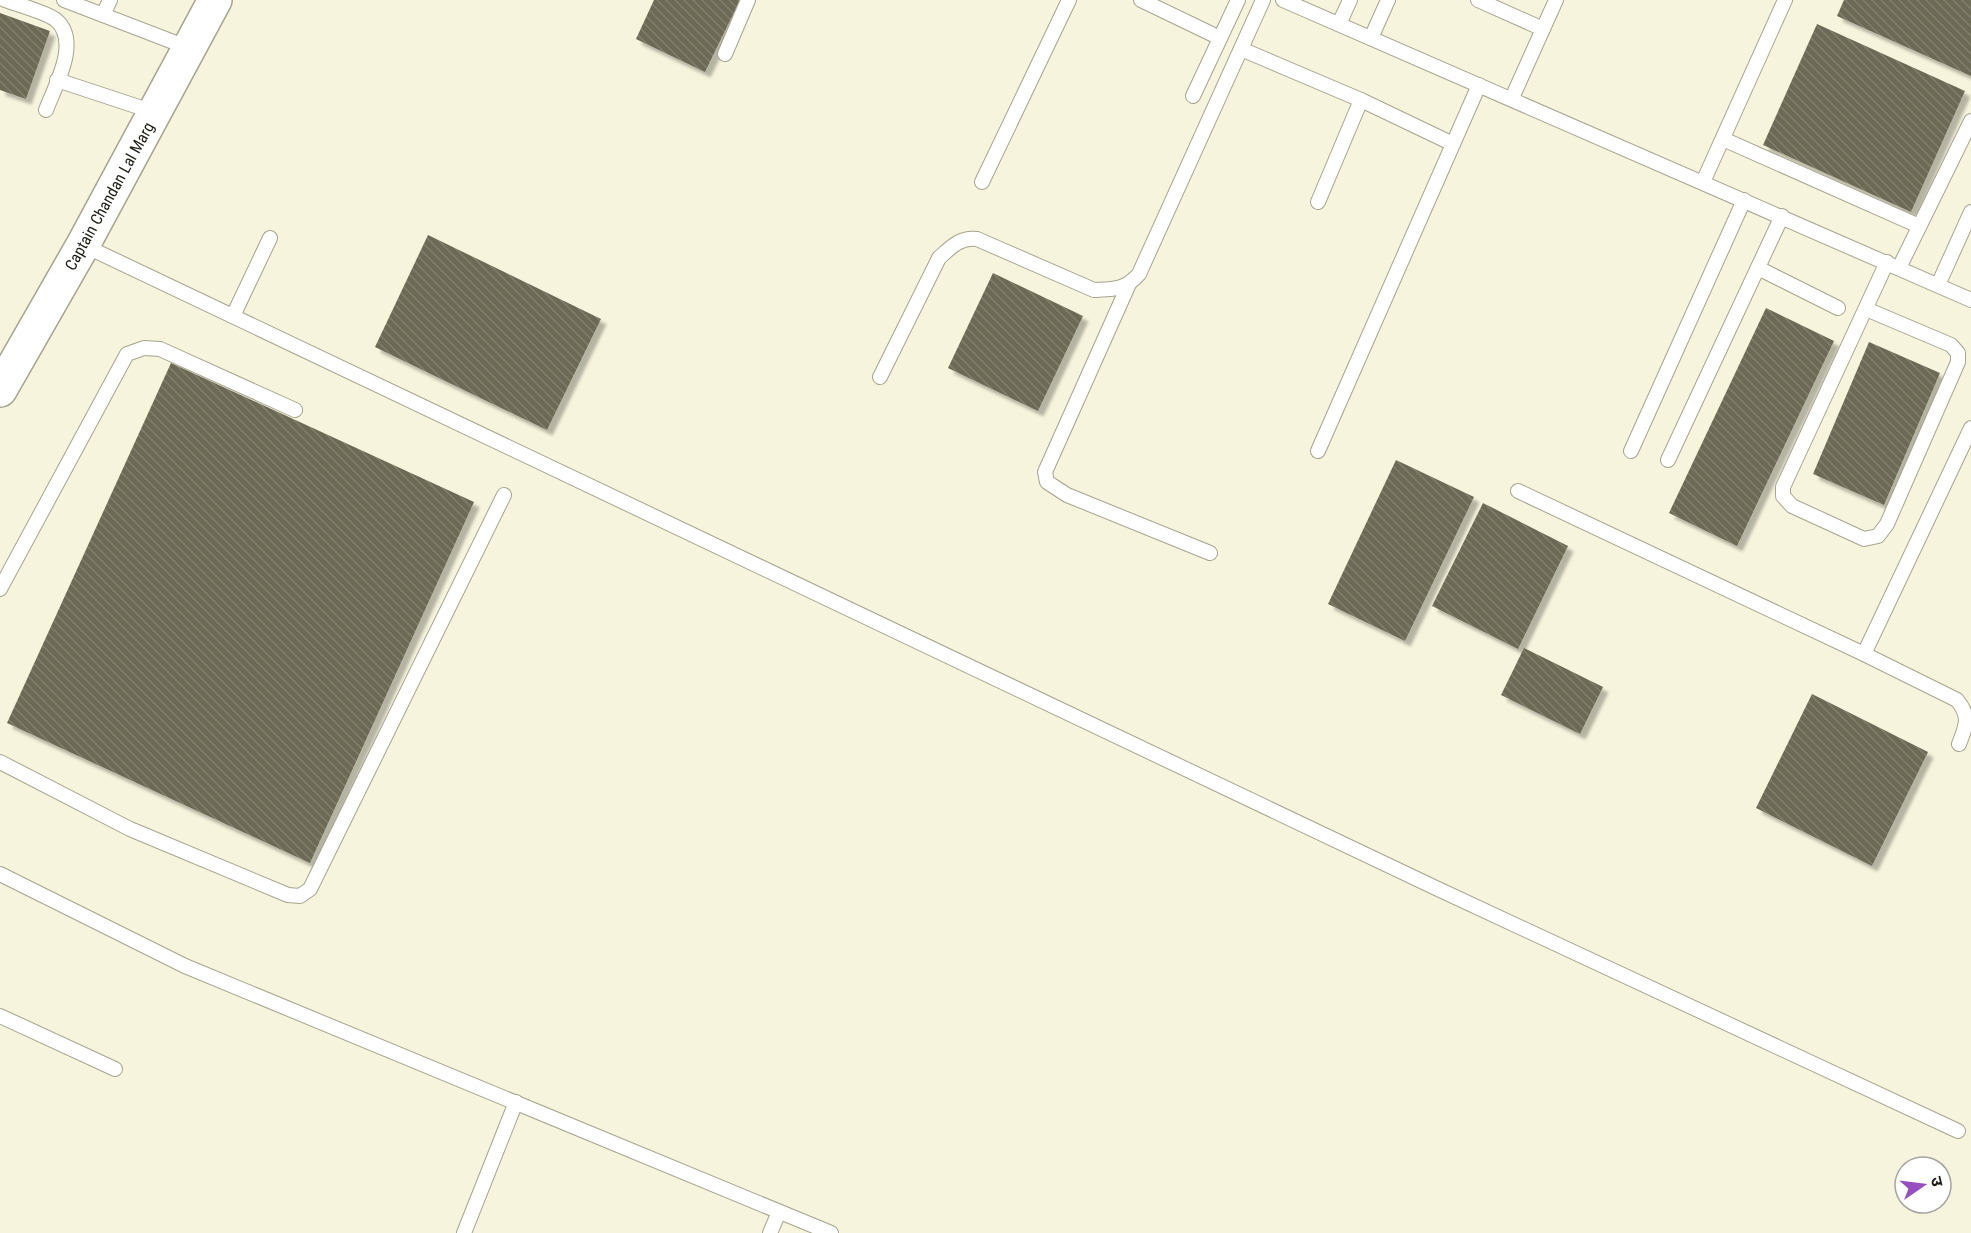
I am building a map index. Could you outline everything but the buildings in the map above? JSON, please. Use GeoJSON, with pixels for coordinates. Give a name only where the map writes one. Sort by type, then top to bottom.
{"type":"FeatureCollection","features":[{"type":"Feature","properties":{"kind":"street","name":"Captain Chandan Lal Marg"},"geometry":{"type":"LineString","coordinates":[[0,390],[83,245],[215,0]]}},
{"type":"Feature","properties":{"kind":"lane"},"geometry":{"type":"LineString","coordinates":[[5,0],[56,20],[66,34],[67,54],[46,110]]}},
{"type":"Feature","properties":{"kind":"lane"},"geometry":{"type":"LineString","coordinates":[[64,0],[189,48]]}},
{"type":"Feature","properties":{"kind":"lane"},"geometry":{"type":"LineString","coordinates":[[103,15],[110,0]]}},
{"type":"Feature","properties":{"kind":"lane"},"geometry":{"type":"LineString","coordinates":[[725,54],[748,0]]}},
{"type":"Feature","properties":{"kind":"lane"},"geometry":{"type":"LineString","coordinates":[[982,182],[1069,0]]}},
{"type":"Feature","properties":{"kind":"lane"},"geometry":{"type":"LineString","coordinates":[[1141,0],[1220,38]]}},
{"type":"Feature","properties":{"kind":"lane"},"geometry":{"type":"LineString","coordinates":[[1193,96],[1238,0]]}},
{"type":"Feature","properties":{"kind":"lane"},"geometry":{"type":"LineString","coordinates":[[1210,553],[1067,495],[1047,482],[1045,472],[1129,284],[1139,274],[1263,0]]}},
{"type":"Feature","properties":{"kind":"lane"},"geometry":{"type":"LineString","coordinates":[[1283,0],[1971,300]]}},
{"type":"Feature","properties":{"kind":"lane"},"geometry":{"type":"LineString","coordinates":[[1339,24],[1350,0]]}},
{"type":"Feature","properties":{"kind":"lane"},"geometry":{"type":"LineString","coordinates":[[1371,38],[1388,0]]}},
{"type":"Feature","properties":{"kind":"lane"},"geometry":{"type":"LineString","coordinates":[[1478,0],[1543,29]]}},
{"type":"Feature","properties":{"kind":"lane"},"geometry":{"type":"LineString","coordinates":[[1512,98],[1557,0]]}},
{"type":"Feature","properties":{"kind":"lane"},"geometry":{"type":"LineString","coordinates":[[1703,182],[1785,0]]}},
{"type":"Feature","properties":{"kind":"lane"},"geometry":{"type":"LineString","coordinates":[[1241,49],[1361,100],[1453,144]]}},
{"type":"Feature","properties":{"kind":"lane"},"geometry":{"type":"LineString","coordinates":[[57,80],[154,112]]}},
{"type":"Feature","properties":{"kind":"lane"},"geometry":{"type":"LineString","coordinates":[[1318,451],[1479,85]]}},
{"type":"Feature","properties":{"kind":"lane"},"geometry":{"type":"LineString","coordinates":[[1318,202],[1361,100]]}},
{"type":"Feature","properties":{"kind":"lane"},"geometry":{"type":"LineString","coordinates":[[1866,309],[1951,345],[1958,353],[1958,362],[1887,524],[1878,536],[1864,539],[1792,506],[1783,496],[1783,487],[1866,309],[1919,226],[1971,121]]}},
{"type":"Feature","properties":{"kind":"lane"},"geometry":{"type":"LineString","coordinates":[[1723,139],[1919,226]]}},
{"type":"Feature","properties":{"kind":"lane"},"geometry":{"type":"LineString","coordinates":[[1631,452],[1744,200]]}},
{"type":"Feature","properties":{"kind":"lane"},"geometry":{"type":"LineString","coordinates":[[1938,285],[1971,213]]}},
{"type":"Feature","properties":{"kind":"lane"},"geometry":{"type":"LineString","coordinates":[[1668,460],[1782,216]]}},
{"type":"Feature","properties":{"kind":"lane"},"geometry":{"type":"LineString","coordinates":[[233,316],[270,238]]}},
{"type":"Feature","properties":{"kind":"lane"},"geometry":{"type":"LineString","coordinates":[[880,377],[939,258],[956,243],[967,238],[977,238],[1094,290],[1114,289],[1129,284]]}},
{"type":"Feature","properties":{"kind":"lane"},"geometry":{"type":"LineString","coordinates":[[83,245],[1438,889],[1958,1131]]}},
{"type":"Feature","properties":{"kind":"lane"},"geometry":{"type":"LineString","coordinates":[[1758,267],[1838,308]]}},
{"type":"Feature","properties":{"kind":"lane"},"geometry":{"type":"LineString","coordinates":[[0,589],[127,354],[144,348],[160,349],[295,410]]}},
{"type":"Feature","properties":{"kind":"lane"},"geometry":{"type":"LineString","coordinates":[[1864,654],[1971,428]]}},
{"type":"Feature","properties":{"kind":"lane"},"geometry":{"type":"LineString","coordinates":[[1518,491],[1958,700],[1965,710],[1967,723],[1959,744]]}},
{"type":"Feature","properties":{"kind":"lane"},"geometry":{"type":"LineString","coordinates":[[0,762],[130,829],[288,895],[300,896],[310,889],[504,495]]}},
{"type":"Feature","properties":{"kind":"lane"},"geometry":{"type":"LineString","coordinates":[[0,874],[185,966],[831,1233]]}},
{"type":"Feature","properties":{"kind":"lane"},"geometry":{"type":"LineString","coordinates":[[0,1016],[115,1069]]}},
{"type":"Feature","properties":{"kind":"lane"},"geometry":{"type":"LineString","coordinates":[[464,1233],[516,1102]]}},
{"type":"Feature","properties":{"kind":"lane"},"geometry":{"type":"LineString","coordinates":[[770,1233],[779,1212]]}}]}
